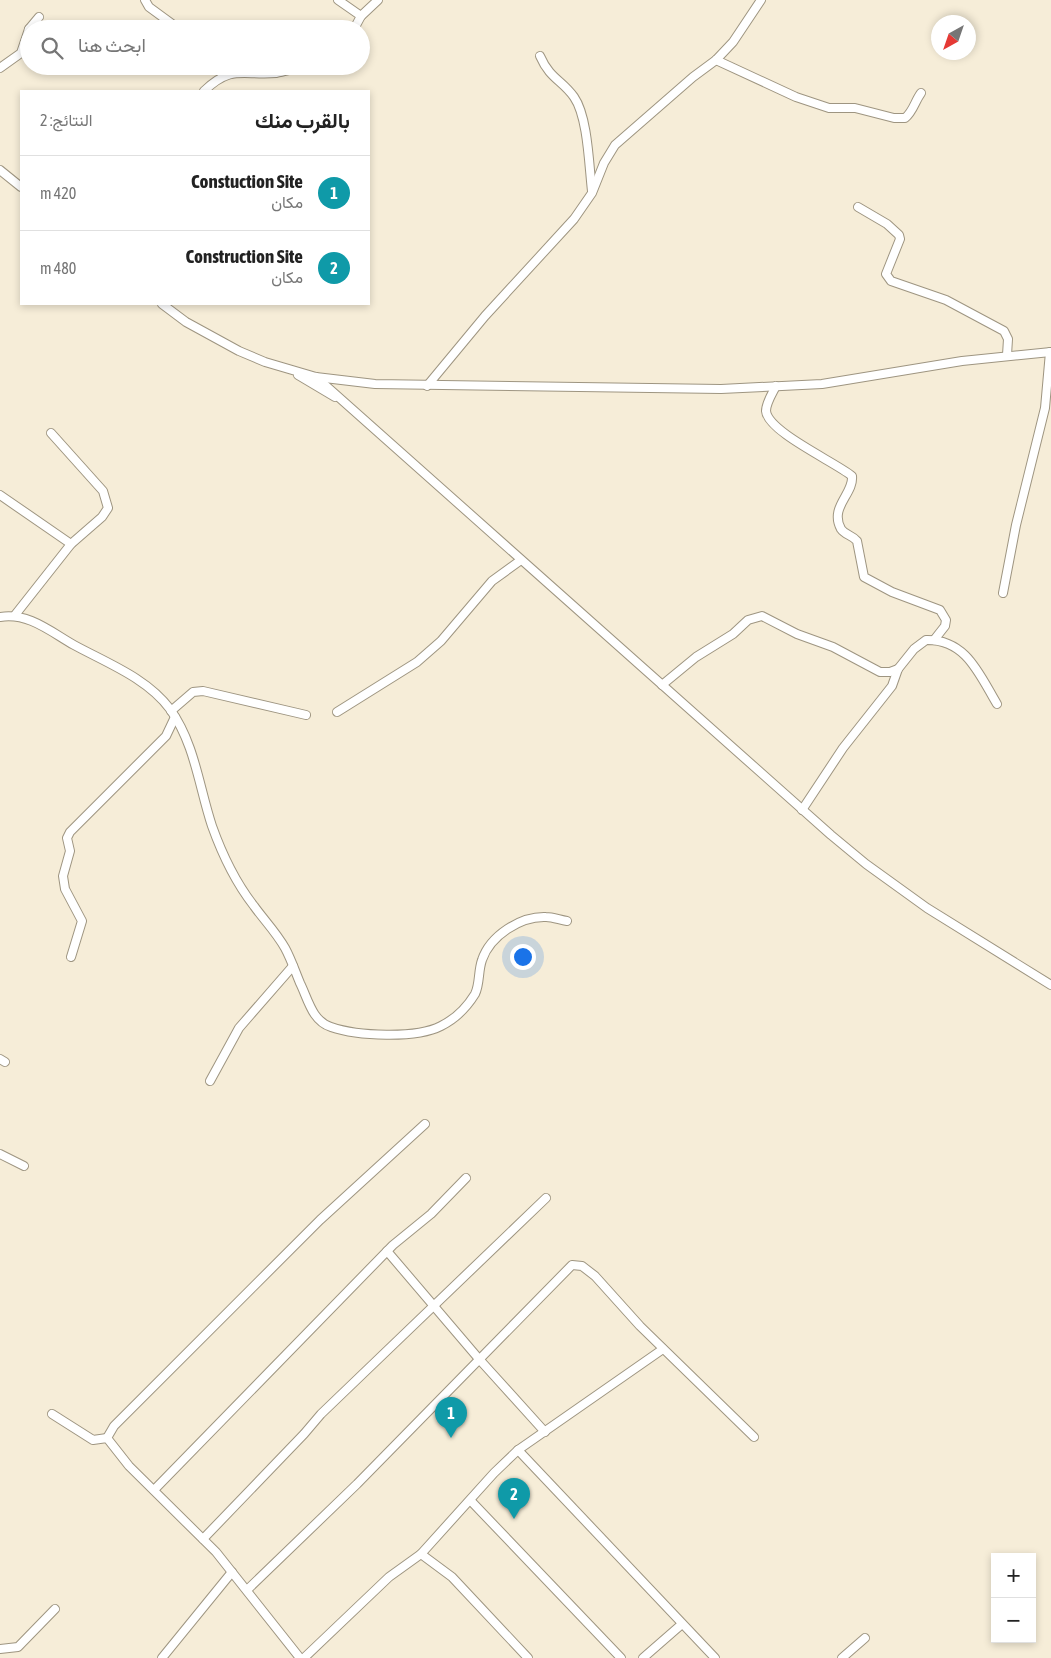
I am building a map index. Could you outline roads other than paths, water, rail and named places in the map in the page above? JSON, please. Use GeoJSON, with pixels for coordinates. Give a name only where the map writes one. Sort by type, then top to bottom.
{"type":"FeatureCollection","features":[{"type":"Feature","properties":{"kind":"street"},"geometry":{"type":"LineString","coordinates":[[145,0],[149,7],[167,20]]}},
{"type":"Feature","properties":{"kind":"street"},"geometry":{"type":"LineString","coordinates":[[338,0],[361,16]]}},
{"type":"Feature","properties":{"kind":"street"},"geometry":{"type":"LineString","coordinates":[[359,20],[378,0]]}},
{"type":"Feature","properties":{"kind":"street"},"geometry":{"type":"LineString","coordinates":[[427,386],[485,316],[574,219],[592,193],[604,163],[615,145],[693,77],[716,60],[733,42],[761,0]]}},
{"type":"Feature","properties":{"kind":"street"},"geometry":{"type":"LineString","coordinates":[[0,68],[20,54]]}},
{"type":"Feature","properties":{"kind":"street"},"geometry":{"type":"LineString","coordinates":[[540,56],[553,78],[573,96],[582,112],[586,125],[592,193]]}},
{"type":"Feature","properties":{"kind":"street"},"geometry":{"type":"LineString","coordinates":[[716,60],[796,97],[829,108],[855,108],[894,118],[905,118],[911,113],[913,104],[921,93]]}},
{"type":"Feature","properties":{"kind":"street"},"geometry":{"type":"LineString","coordinates":[[205,90],[223,76]]}},
{"type":"Feature","properties":{"kind":"street"},"geometry":{"type":"LineString","coordinates":[[0,170],[20,186]]}},
{"type":"Feature","properties":{"kind":"street"},"geometry":{"type":"LineString","coordinates":[[858,207],[887,224],[899,235],[900,239],[887,268],[886,274],[891,281],[946,300],[1004,331],[1008,339],[1007,355]]}},
{"type":"Feature","properties":{"kind":"street"},"geometry":{"type":"LineString","coordinates":[[163,305],[186,322],[239,351],[316,377],[375,384],[720,388],[822,384],[1007,355],[1051,352],[1045,408],[1016,525],[1003,593]]}},
{"type":"Feature","properties":{"kind":"street"},"geometry":{"type":"LineString","coordinates":[[289,369],[339,399]]}},
{"type":"Feature","properties":{"kind":"street"},"geometry":{"type":"LineString","coordinates":[[316,377],[802,810],[866,864],[908,895],[1051,985]]}},
{"type":"Feature","properties":{"kind":"street"},"geometry":{"type":"LineString","coordinates":[[776,386],[766,406],[767,416],[771,422],[796,441],[852,476],[850,488],[841,502],[838,521],[842,531],[857,541],[864,577],[909,599],[940,610],[946,620],[945,626],[934,640]]}},
{"type":"Feature","properties":{"kind":"street"},"geometry":{"type":"LineString","coordinates":[[15,616],[71,544],[102,517],[108,508],[108,502],[103,491],[51,433]]}},
{"type":"Feature","properties":{"kind":"street"},"geometry":{"type":"LineString","coordinates":[[0,495],[71,544]]}},
{"type":"Feature","properties":{"kind":"street"},"geometry":{"type":"LineString","coordinates":[[337,712],[417,662],[441,641],[450,628],[492,581],[521,560]]}},
{"type":"Feature","properties":{"kind":"street"},"geometry":{"type":"LineString","coordinates":[[0,617],[15,616],[33,621],[104,661],[121,668],[155,694],[173,714],[198,769],[212,826],[232,870],[254,908],[284,947],[314,1014],[328,1027],[362,1034],[426,1031],[449,1022],[463,1009],[477,989],[483,957],[496,938],[506,930],[531,918],[546,917],[567,921]]}},
{"type":"Feature","properties":{"kind":"street"},"geometry":{"type":"LineString","coordinates":[[662,685],[696,657],[733,634],[748,620],[762,616],[797,634],[833,647],[880,672],[890,672],[898,669]]}},
{"type":"Feature","properties":{"kind":"street"},"geometry":{"type":"LineString","coordinates":[[802,810],[843,748],[892,686],[898,669],[920,644],[926,640],[951,644],[960,649],[997,704]]}},
{"type":"Feature","properties":{"kind":"street"},"geometry":{"type":"LineString","coordinates":[[71,957],[82,921],[65,889],[62,876],[70,851],[67,838],[70,832],[166,736],[173,714],[194,692],[203,691],[306,715]]}},
{"type":"Feature","properties":{"kind":"street"},"geometry":{"type":"LineString","coordinates":[[210,1081],[239,1028],[293,966]]}},
{"type":"Feature","properties":{"kind":"street"},"geometry":{"type":"LineString","coordinates":[[108,1438],[114,1426],[320,1220],[425,1124]]}},
{"type":"Feature","properties":{"kind":"street"},"geometry":{"type":"LineString","coordinates":[[0,1154],[24,1166]]}},
{"type":"Feature","properties":{"kind":"street"},"geometry":{"type":"LineString","coordinates":[[154,1490],[387,1251],[432,1214],[466,1178]]}},
{"type":"Feature","properties":{"kind":"street"},"geometry":{"type":"LineString","coordinates":[[203,1539],[304,1434],[320,1414],[546,1198]]}},
{"type":"Feature","properties":{"kind":"street"},"geometry":{"type":"LineString","coordinates":[[387,1251],[479,1359],[545,1432]]}},
{"type":"Feature","properties":{"kind":"street"},"geometry":{"type":"LineString","coordinates":[[247,1590],[350,1490],[572,1265],[582,1266],[595,1276],[663,1349],[754,1438]]}},
{"type":"Feature","properties":{"kind":"street"},"geometry":{"type":"LineString","coordinates":[[304,1658],[389,1577],[420,1554],[494,1473],[518,1450],[663,1349]]}},
{"type":"Feature","properties":{"kind":"street"},"geometry":{"type":"LineString","coordinates":[[52,1414],[93,1440],[108,1438]]}},
{"type":"Feature","properties":{"kind":"street"},"geometry":{"type":"LineString","coordinates":[[108,1438],[129,1466],[203,1539],[232,1572],[300,1658]]}},
{"type":"Feature","properties":{"kind":"street"},"geometry":{"type":"LineString","coordinates":[[518,1450],[715,1658]]}},
{"type":"Feature","properties":{"kind":"street"},"geometry":{"type":"LineString","coordinates":[[471,1500],[621,1658]]}},
{"type":"Feature","properties":{"kind":"street"},"geometry":{"type":"LineString","coordinates":[[420,1554],[452,1577],[528,1658]]}},
{"type":"Feature","properties":{"kind":"street"},"geometry":{"type":"LineString","coordinates":[[162,1658],[232,1572]]}},
{"type":"Feature","properties":{"kind":"street"},"geometry":{"type":"LineString","coordinates":[[0,1649],[18,1647],[55,1609]]}},
{"type":"Feature","properties":{"kind":"street"},"geometry":{"type":"LineString","coordinates":[[644,1658],[682,1624]]}},
{"type":"Feature","properties":{"kind":"street"},"geometry":{"type":"LineString","coordinates":[[842,1658],[865,1638]]}},
{"type":"Feature","properties":{"kind":"place","name":"Constuction Site"},"geometry":{"type":"Point","coordinates":[451,1438]}},
{"type":"Feature","properties":{"kind":"place","name":"Construction Site"},"geometry":{"type":"Point","coordinates":[514,1519]}}]}
